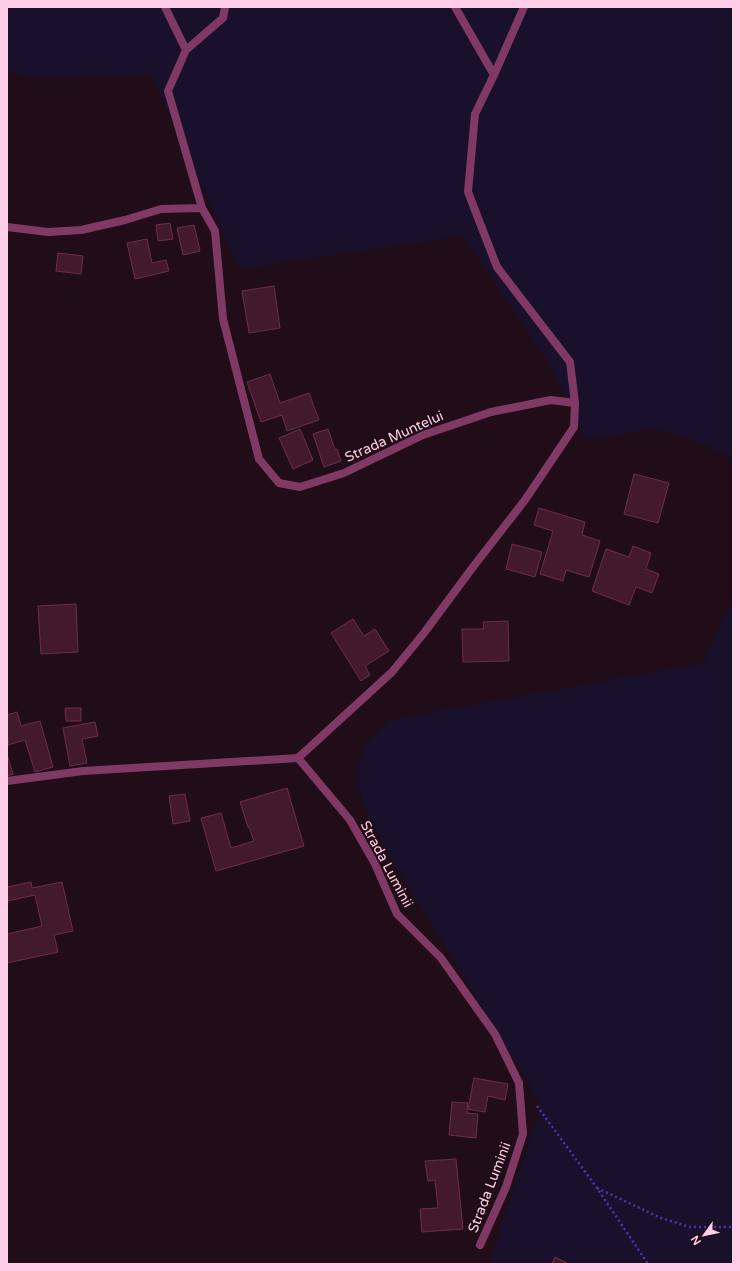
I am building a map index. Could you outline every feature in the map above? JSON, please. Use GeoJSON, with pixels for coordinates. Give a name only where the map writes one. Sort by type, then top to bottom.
{"type":"FeatureCollection","features":[{"type":"Feature","properties":{"kind":"street"},"geometry":{"type":"LineString","coordinates":[[165,7],[186,50],[223,18],[225,7]]}},
{"type":"Feature","properties":{"kind":"street"},"geometry":{"type":"LineString","coordinates":[[455,7],[494,76]]}},
{"type":"Feature","properties":{"kind":"street"},"geometry":{"type":"LineString","coordinates":[[7,781],[83,771],[298,758],[392,672],[424,633],[525,500],[574,427],[575,403],[570,362],[497,267],[468,192],[475,114],[494,76],[524,7]]}},
{"type":"Feature","properties":{"kind":"street","name":"Strada Muntelui"},"geometry":{"type":"LineString","coordinates":[[186,50],[168,91],[202,208],[215,231],[223,319],[259,459],[279,483],[300,487],[344,473],[423,435],[492,412],[551,400],[575,403]]}},
{"type":"Feature","properties":{"kind":"street"},"geometry":{"type":"LineString","coordinates":[[7,227],[48,232],[81,230],[125,220],[161,209],[202,208]]}},
{"type":"Feature","properties":{"kind":"street","name":"Strada Luminii"},"geometry":{"type":"LineString","coordinates":[[298,758],[350,820],[374,864],[397,914],[441,958],[495,1034],[519,1083],[523,1134],[506,1187],[480,1245]]}},
{"type":"Feature","properties":{"kind":"path"},"geometry":{"type":"LineString","coordinates":[[519,1083],[574,1155],[648,1264]]}},
{"type":"Feature","properties":{"kind":"path"},"geometry":{"type":"LineString","coordinates":[[597,1188],[661,1218],[690,1227],[733,1227]]}},
{"type":"Feature","properties":{"kind":"shaded area"},"geometry":{"type":"Polygon","coordinates":[[[7,7],[733,7],[733,458],[696,441],[655,429],[586,439],[547,360],[463,236],[239,269],[151,75],[39,79],[7,71],[7,7]]]}},
{"type":"Feature","properties":{"kind":"shaded area"},"geometry":{"type":"Polygon","coordinates":[[[733,598],[733,1264],[489,1264],[541,1104],[395,865],[368,814],[359,790],[359,761],[370,739],[390,720],[704,663],[733,598]]]}},
{"type":"Feature","properties":{"kind":"building"},"geometry":{"type":"Polygon","coordinates":[[[170,223],[173,239],[158,241],[156,225],[170,223]]]}},
{"type":"Feature","properties":{"kind":"building"},"geometry":{"type":"Polygon","coordinates":[[[194,225],[200,251],[183,255],[177,228],[194,225]]]}},
{"type":"Feature","properties":{"kind":"building"},"geometry":{"type":"Polygon","coordinates":[[[147,239],[152,263],[166,260],[169,271],[135,279],[127,243],[147,239]]]}},
{"type":"Feature","properties":{"kind":"building"},"geometry":{"type":"Polygon","coordinates":[[[58,253],[83,256],[81,274],[56,271],[58,253]]]}},
{"type":"Feature","properties":{"kind":"building"},"geometry":{"type":"Polygon","coordinates":[[[274,286],[280,328],[249,333],[242,291],[274,286]]]}},
{"type":"Feature","properties":{"kind":"building"},"geometry":{"type":"Polygon","coordinates":[[[270,374],[280,403],[309,393],[319,420],[287,431],[282,415],[261,422],[247,382],[270,374]]]}},
{"type":"Feature","properties":{"kind":"building"},"geometry":{"type":"Polygon","coordinates":[[[300,429],[313,460],[293,469],[279,438],[300,429]]]}},
{"type":"Feature","properties":{"kind":"building"},"geometry":{"type":"Polygon","coordinates":[[[328,429],[335,450],[337,449],[341,461],[324,467],[313,434],[328,429]]]}},
{"type":"Feature","properties":{"kind":"building"},"geometry":{"type":"Polygon","coordinates":[[[634,474],[669,483],[658,523],[624,514],[634,474]]]}},
{"type":"Feature","properties":{"kind":"building"},"geometry":{"type":"Polygon","coordinates":[[[539,508],[585,522],[582,535],[600,541],[589,577],[566,570],[563,581],[540,574],[553,531],[534,525],[539,508]]]}},
{"type":"Feature","properties":{"kind":"building"},"geometry":{"type":"Polygon","coordinates":[[[512,544],[542,552],[535,577],[506,569],[512,544]]]}},
{"type":"Feature","properties":{"kind":"building"},"geometry":{"type":"Polygon","coordinates":[[[633,546],[651,553],[646,569],[659,574],[652,593],[636,587],[629,605],[592,591],[606,549],[629,557],[633,546]]]}},
{"type":"Feature","properties":{"kind":"building"},"geometry":{"type":"Polygon","coordinates":[[[76,604],[78,652],[41,654],[38,606],[76,604]]]}},
{"type":"Feature","properties":{"kind":"building"},"geometry":{"type":"Polygon","coordinates":[[[353,619],[364,636],[375,629],[389,651],[365,666],[370,675],[361,681],[331,633],[353,619]]]}},
{"type":"Feature","properties":{"kind":"building"},"geometry":{"type":"Polygon","coordinates":[[[508,621],[509,661],[463,662],[462,629],[484,629],[483,622],[508,621]]]}},
{"type":"Feature","properties":{"kind":"building"},"geometry":{"type":"Polygon","coordinates":[[[65,708],[81,708],[81,721],[66,721],[65,708]]]}},
{"type":"Feature","properties":{"kind":"building"},"geometry":{"type":"Polygon","coordinates":[[[17,712],[21,726],[40,721],[53,767],[35,772],[25,740],[8,745],[7,715],[17,712]]]}},
{"type":"Feature","properties":{"kind":"building"},"geometry":{"type":"Polygon","coordinates":[[[95,722],[98,736],[82,739],[87,763],[70,766],[63,728],[95,722]]]}},
{"type":"Feature","properties":{"kind":"building"},"geometry":{"type":"Polygon","coordinates":[[[7,754],[13,774],[7,776],[7,754]]]}},
{"type":"Feature","properties":{"kind":"building"},"geometry":{"type":"Polygon","coordinates":[[[287,788],[304,846],[216,871],[201,818],[221,813],[231,848],[254,841],[240,802],[287,788]]]}},
{"type":"Feature","properties":{"kind":"building"},"geometry":{"type":"Polygon","coordinates":[[[185,794],[190,821],[173,824],[169,796],[185,794]]]}},
{"type":"Feature","properties":{"kind":"building"},"geometry":{"type":"Polygon","coordinates":[[[31,882],[32,888],[62,882],[73,931],[54,935],[58,952],[7,963],[7,934],[42,926],[35,895],[8,901],[7,887],[31,882]]]}},
{"type":"Feature","properties":{"kind":"building"},"geometry":{"type":"Polygon","coordinates":[[[474,1078],[508,1084],[505,1100],[488,1096],[485,1112],[468,1109],[474,1078]]]}},
{"type":"Feature","properties":{"kind":"building"},"geometry":{"type":"Polygon","coordinates":[[[452,1102],[468,1103],[467,1113],[478,1114],[476,1138],[449,1135],[452,1102]]]}},
{"type":"Feature","properties":{"kind":"building"},"geometry":{"type":"Polygon","coordinates":[[[456,1159],[463,1229],[422,1232],[420,1209],[438,1208],[435,1180],[428,1181],[425,1161],[456,1159]]]}},
{"type":"Feature","properties":{"kind":"building"},"geometry":{"type":"Polygon","coordinates":[[[555,1257],[569,1264],[552,1264],[555,1257]]]}}]}
